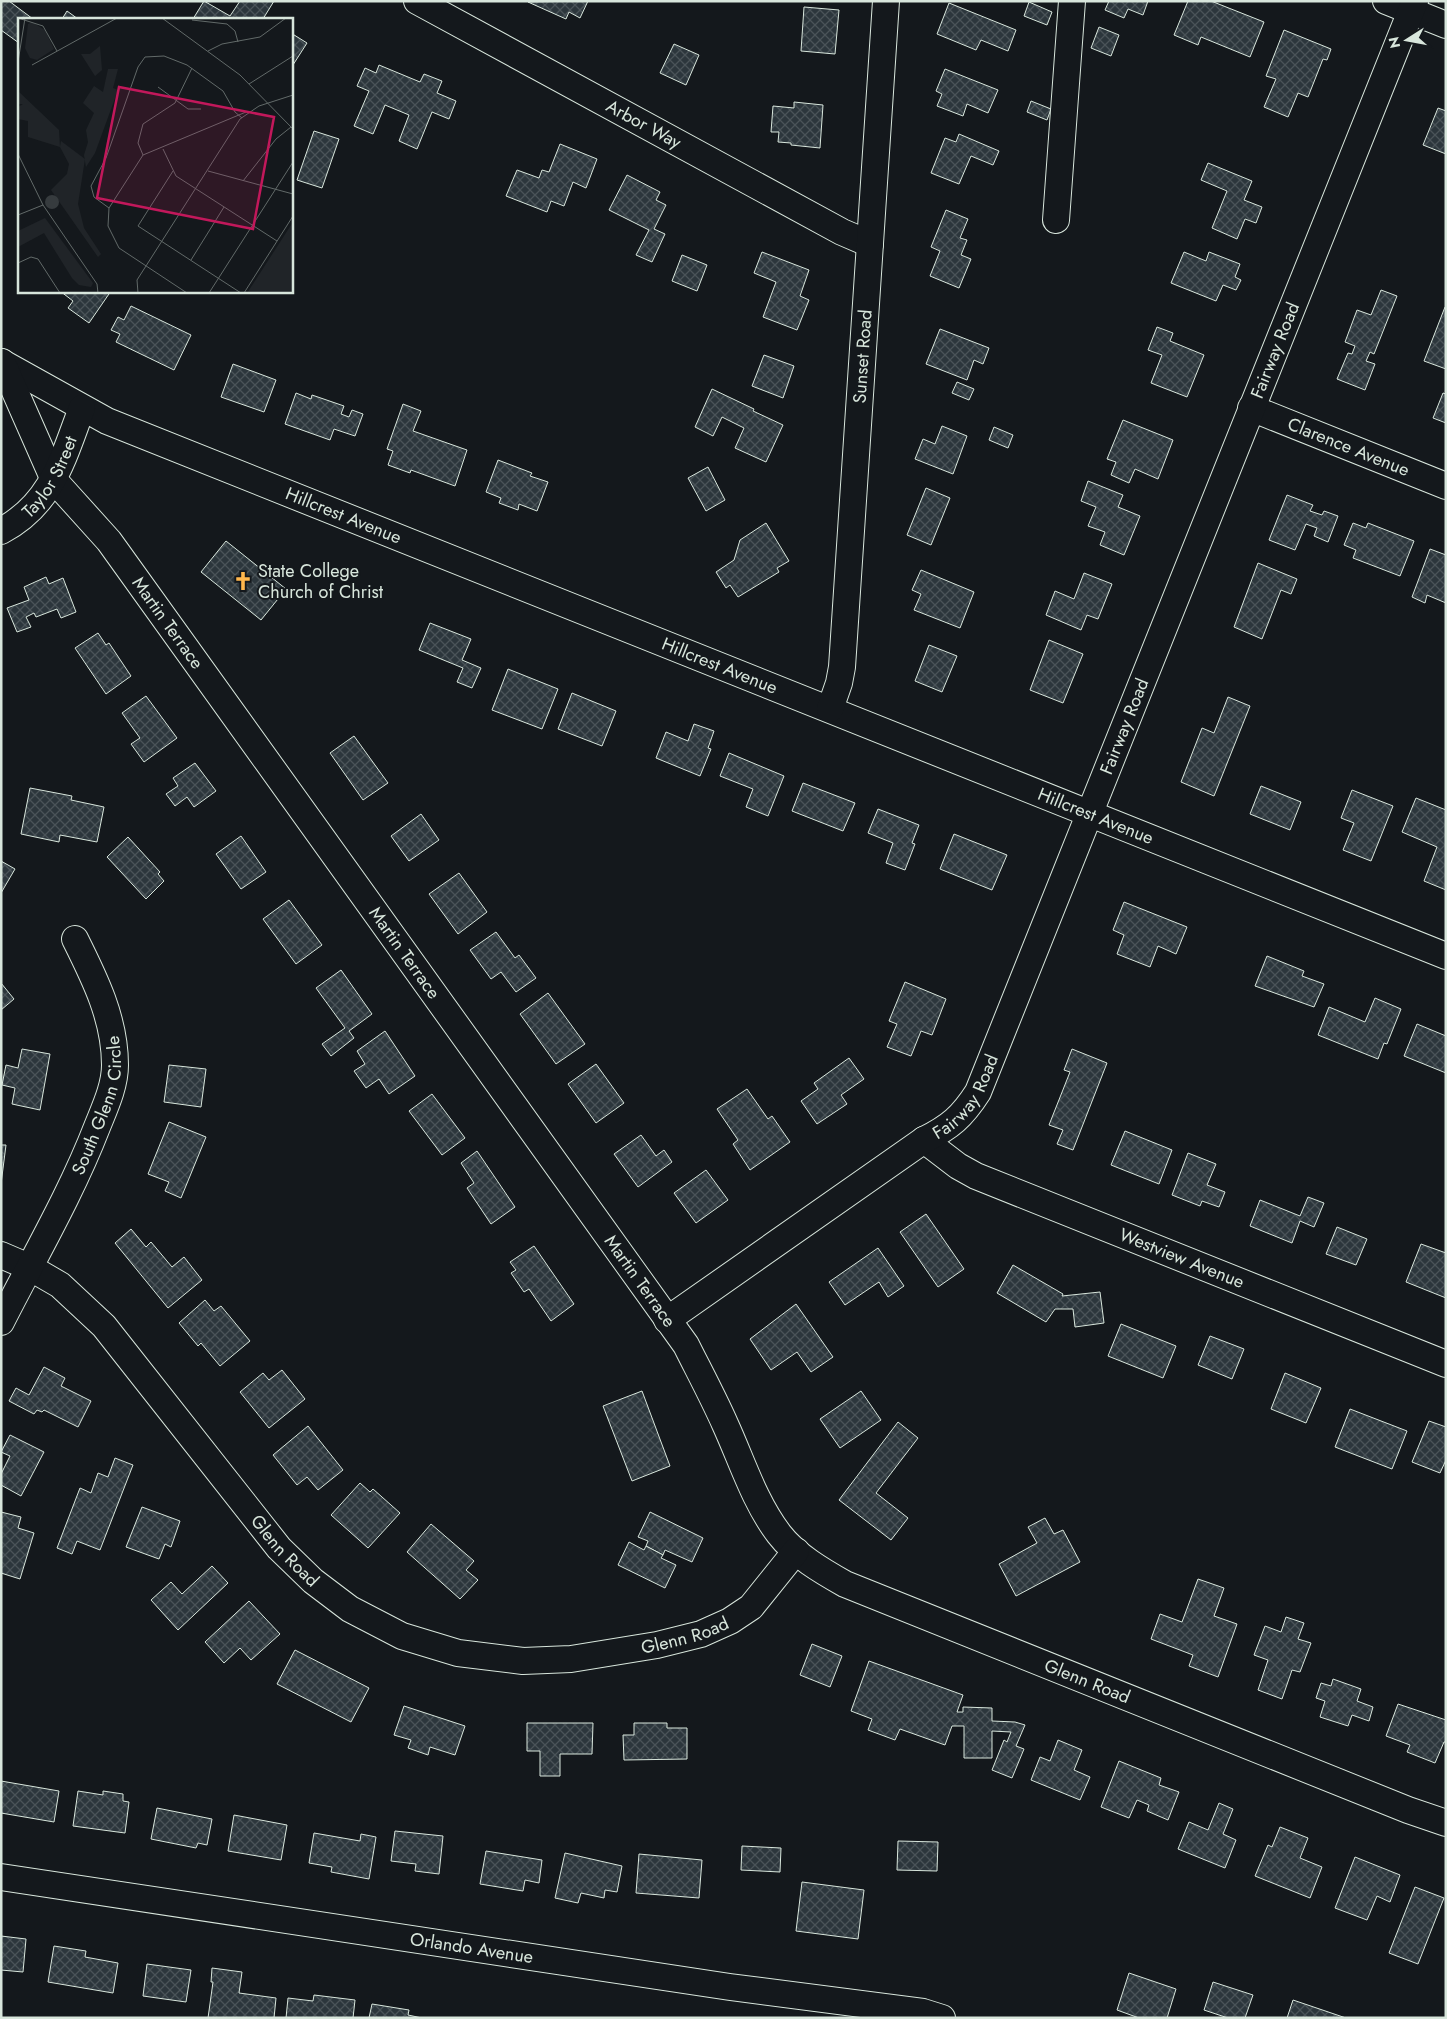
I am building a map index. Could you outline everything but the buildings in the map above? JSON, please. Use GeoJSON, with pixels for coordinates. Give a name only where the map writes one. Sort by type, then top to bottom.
{"type":"FeatureCollection","features":[{"type":"Feature","properties":{"kind":"street","name":"Arbor Way"},"geometry":{"type":"LineString","coordinates":[[417,1],[842,232],[870,244]]}},
{"type":"Feature","properties":{"kind":"street","name":"Sunset Road"},"geometry":{"type":"LineString","coordinates":[[830,709],[842,668],[886,1]]}},
{"type":"Feature","properties":{"kind":"street"},"geometry":{"type":"LineString","coordinates":[[1056,220],[1072,1]]}},
{"type":"Feature","properties":{"kind":"street"},"geometry":{"type":"LineString","coordinates":[[1386,1],[1413,6],[1446,25]]}},
{"type":"Feature","properties":{"kind":"street","name":"Fairway Road"},"geometry":{"type":"LineString","coordinates":[[668,1320],[924,1140],[945,1130],[968,1108],[978,1092],[1413,6]]}},
{"type":"Feature","properties":{"kind":"street","name":"Hillcrest Avenue"},"geometry":{"type":"LineString","coordinates":[[1,362],[107,421],[1446,956]]}},
{"type":"Feature","properties":{"kind":"street","name":"Martin Terrace"},"geometry":{"type":"LineString","coordinates":[[1,362],[54,480],[108,541],[686,1345],[726,1424],[748,1479],[765,1512],[780,1535],[796,1551]]}},
{"type":"Feature","properties":{"kind":"street","name":"Taylor Street"},"geometry":{"type":"LineString","coordinates":[[1,531],[30,512],[54,480],[82,408]]}},
{"type":"Feature","properties":{"kind":"street","name":"Clarence Avenue"},"geometry":{"type":"LineString","coordinates":[[1251,408],[1446,486]]}},
{"type":"Feature","properties":{"kind":"street","name":"South Glenn Circle"},"geometry":{"type":"LineString","coordinates":[[1,1322],[84,1160],[108,1100],[115,1066],[110,1020],[98,986],[75,939]]}},
{"type":"Feature","properties":{"kind":"street","name":"Westview Avenue"},"geometry":{"type":"LineString","coordinates":[[924,1140],[958,1166],[976,1176],[1446,1364]]}},
{"type":"Feature","properties":{"kind":"street","name":"Glenn Road"},"geometry":{"type":"LineString","coordinates":[[1,1255],[29,1267],[60,1285],[104,1326],[279,1548],[313,1581],[350,1609],[402,1636],[458,1653],[522,1661],[571,1659],[657,1644],[702,1634],[730,1621],[752,1607],[796,1551],[818,1569],[845,1584],[1399,1806],[1446,1823]]}},
{"type":"Feature","properties":{"kind":"street","name":"Orlando Avenue"},"geometry":{"type":"LineString","coordinates":[[1,1876],[730,1987],[923,2012],[942,2018]]}},
{"type":"Feature","properties":{"kind":"place","name":"State College Church of Christ"},"geometry":{"type":"Point","coordinates":[243,581]}}]}
